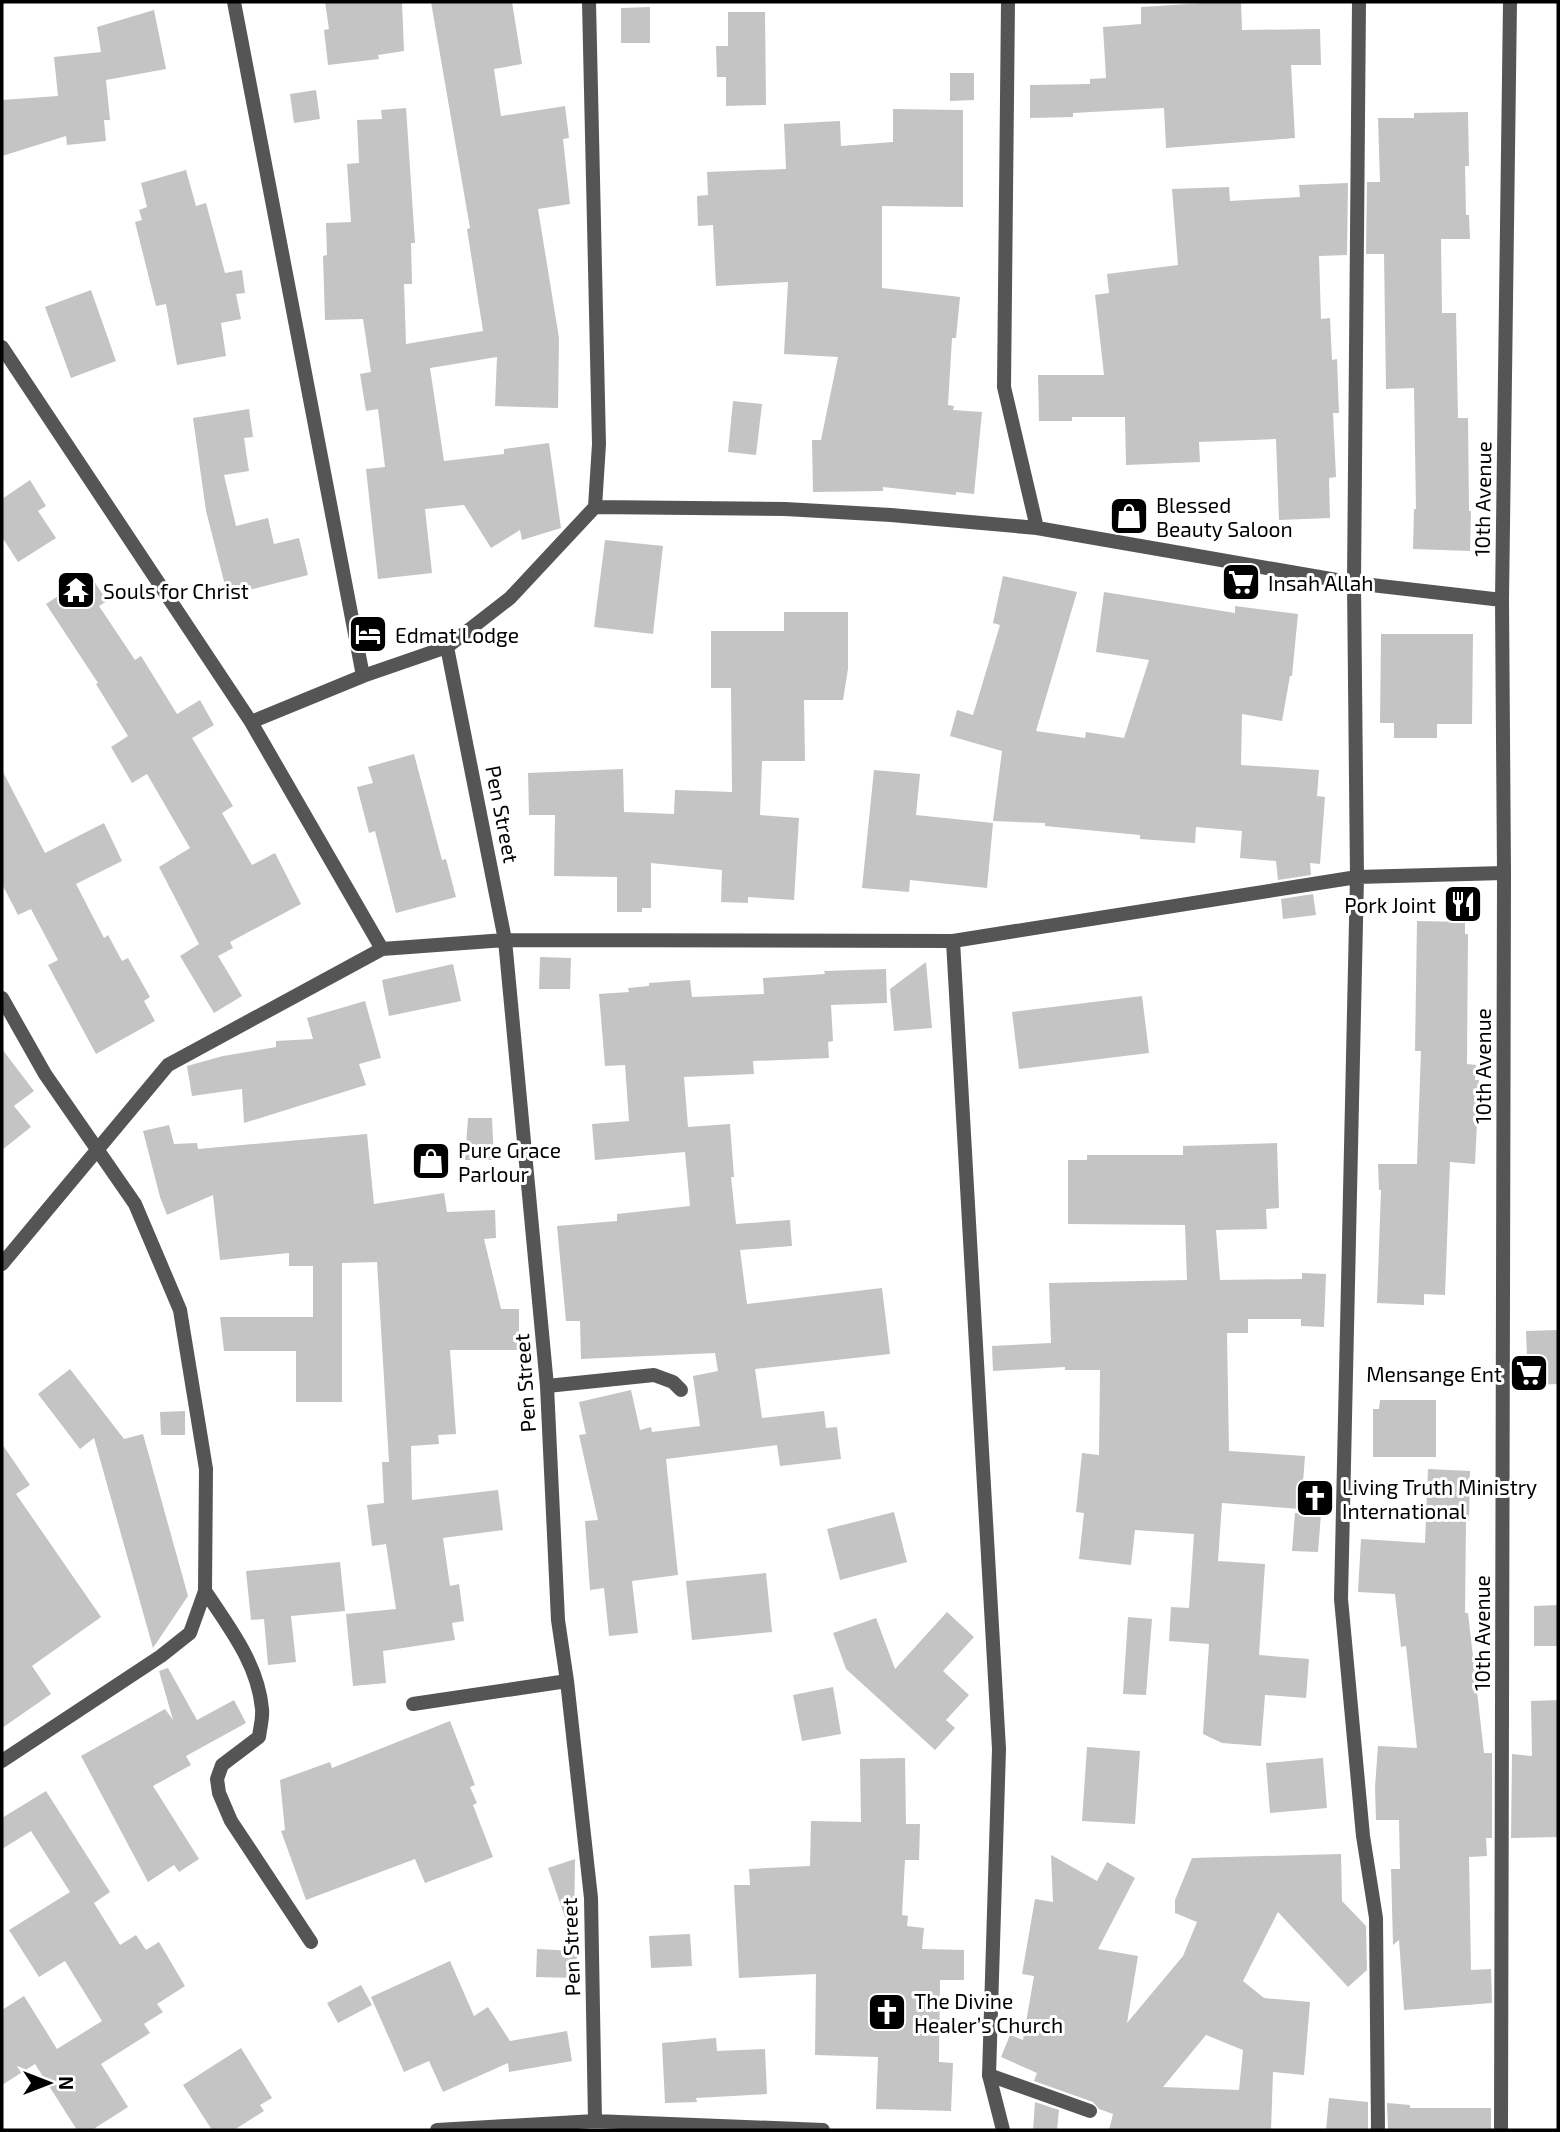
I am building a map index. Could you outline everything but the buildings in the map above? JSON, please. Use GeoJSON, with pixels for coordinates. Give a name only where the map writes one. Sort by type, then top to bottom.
{"type":"FeatureCollection","features":[{"type":"Feature","properties":{"kind":"street"},"geometry":{"type":"LineString","coordinates":[[234,2],[363,676]]}},
{"type":"Feature","properties":{"kind":"street"},"geometry":{"type":"LineString","coordinates":[[251,722],[363,676],[447,647],[510,597],[595,507],[599,444],[589,2]]}},
{"type":"Feature","properties":{"kind":"street"},"geometry":{"type":"LineString","coordinates":[[1008,2],[1004,387],[1037,528]]}},
{"type":"Feature","properties":{"kind":"street"},"geometry":{"type":"LineString","coordinates":[[1359,2],[1354,583],[1357,877],[1341,1599],[1363,1836],[1377,1918],[1378,2130]]}},
{"type":"Feature","properties":{"kind":"street","name":"10th Avenue"},"geometry":{"type":"LineString","coordinates":[[1501,2130],[1504,873],[1502,600],[1510,2]]}},
{"type":"Feature","properties":{"kind":"street"},"geometry":{"type":"LineString","coordinates":[[2,347],[251,722],[382,949]]}},
{"type":"Feature","properties":{"kind":"street"},"geometry":{"type":"LineString","coordinates":[[595,507],[798,510],[1037,528],[1354,583],[1502,600]]}},
{"type":"Feature","properties":{"kind":"street","name":"Pen Street"},"geometry":{"type":"LineString","coordinates":[[447,647],[505,940],[547,1386],[558,1620],[591,1898],[595,2121]]}},
{"type":"Feature","properties":{"kind":"street"},"geometry":{"type":"LineString","coordinates":[[2,1264],[168,1065],[382,949],[505,940],[953,942],[1357,877],[1504,873]]}},
{"type":"Feature","properties":{"kind":"street"},"geometry":{"type":"LineString","coordinates":[[953,942],[999,1749],[989,2074],[1003,2130]]}},
{"type":"Feature","properties":{"kind":"street"},"geometry":{"type":"LineString","coordinates":[[2,998],[45,1074],[135,1204],[180,1310],[206,1469],[205,1591],[190,1633],[161,1656],[2,1761]]}},
{"type":"Feature","properties":{"kind":"street"},"geometry":{"type":"LineString","coordinates":[[547,1386],[654,1375],[673,1382],[681,1390]]}},
{"type":"Feature","properties":{"kind":"street"},"geometry":{"type":"LineString","coordinates":[[205,1591],[236,1637],[255,1675],[263,1711],[259,1737],[222,1765],[217,1779],[219,1794],[231,1821],[311,1942]]}},
{"type":"Feature","properties":{"kind":"street"},"geometry":{"type":"LineString","coordinates":[[413,1704],[567,1681]]}},
{"type":"Feature","properties":{"kind":"street"},"geometry":{"type":"LineString","coordinates":[[989,2074],[1090,2112]]}},
{"type":"Feature","properties":{"kind":"street"},"geometry":{"type":"LineString","coordinates":[[437,2130],[595,2121],[823,2130]]}},
{"type":"Feature","properties":{"kind":"place","name":"Blessed Beauty Saloon"},"geometry":{"type":"Point","coordinates":[1129,516]}},
{"type":"Feature","properties":{"kind":"place","name":"Insah Allah"},"geometry":{"type":"Point","coordinates":[1241,582]}},
{"type":"Feature","properties":{"kind":"place","name":"Souls for Christ"},"geometry":{"type":"Point","coordinates":[76,590]}},
{"type":"Feature","properties":{"kind":"place","name":"Edmat Lodge"},"geometry":{"type":"Point","coordinates":[368,634]}},
{"type":"Feature","properties":{"kind":"place","name":"Pork Joint"},"geometry":{"type":"Point","coordinates":[1463,904]}},
{"type":"Feature","properties":{"kind":"place","name":"Pure Grace Parlour"},"geometry":{"type":"Point","coordinates":[431,1161]}},
{"type":"Feature","properties":{"kind":"place","name":"Mensange Ent"},"geometry":{"type":"Point","coordinates":[1529,1373]}},
{"type":"Feature","properties":{"kind":"place","name":"Living Truth Ministry International"},"geometry":{"type":"Point","coordinates":[1315,1498]}},
{"type":"Feature","properties":{"kind":"place","name":"The Divine Healer’s Church"},"geometry":{"type":"Point","coordinates":[887,2012]}}]}
